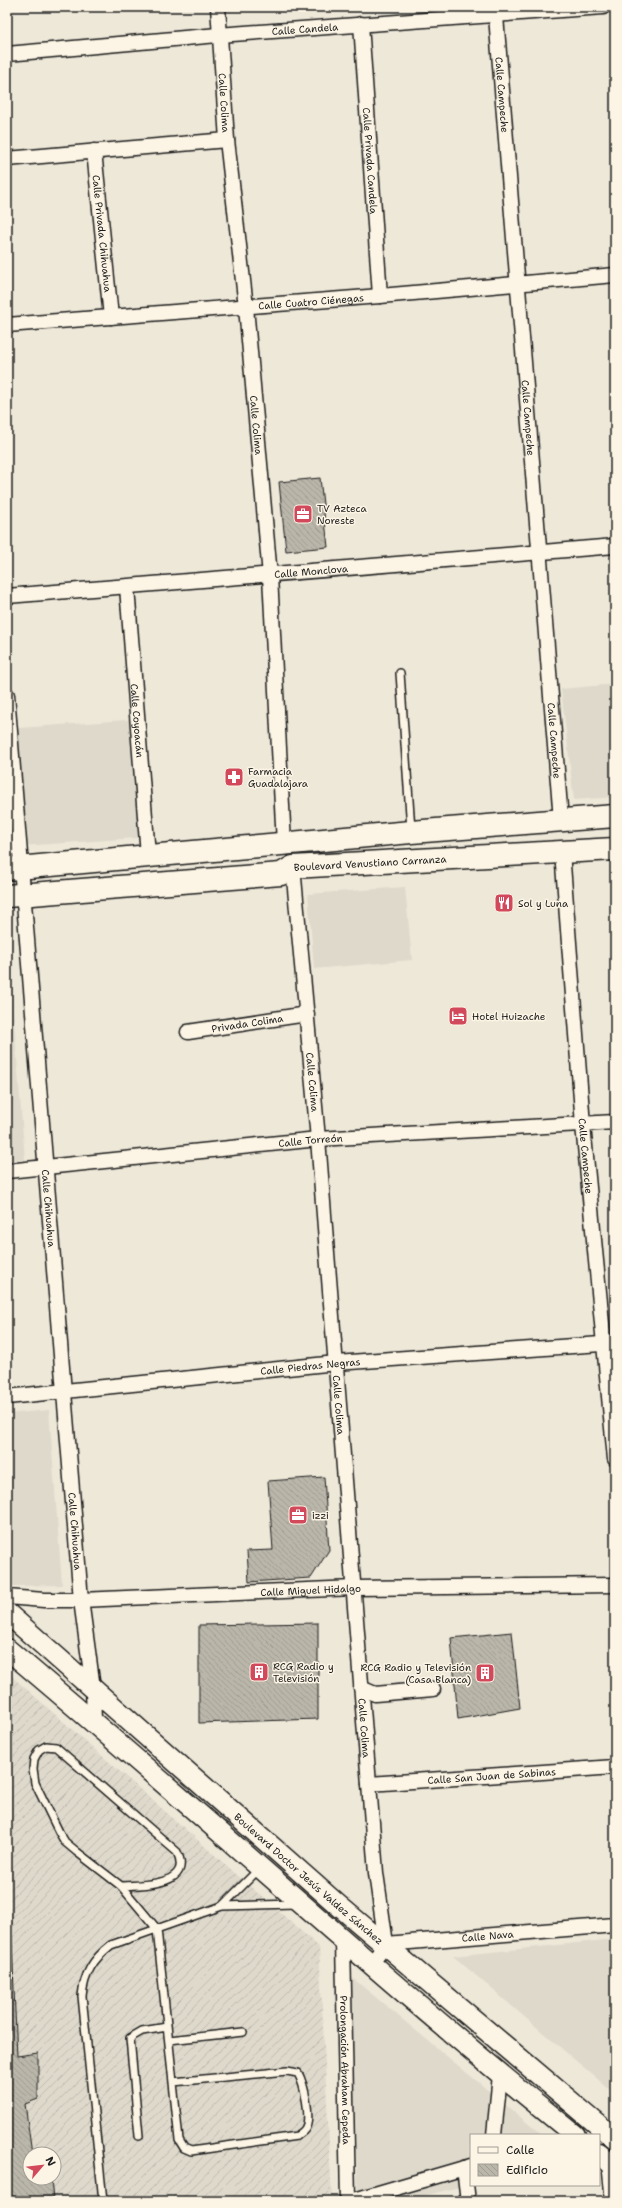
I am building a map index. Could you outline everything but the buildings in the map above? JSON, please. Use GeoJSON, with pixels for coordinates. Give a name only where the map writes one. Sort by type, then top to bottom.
{"type":"FeatureCollection","features":[{"type":"Feature","properties":{"kind":"main road"},"geometry":{"type":"LineString","coordinates":[[13,868],[411,832],[615,816]]}},
{"type":"Feature","properties":{"kind":"main road","name":"Boulevard Venustiano Carranza"},"geometry":{"type":"LineString","coordinates":[[15,895],[281,874],[293,867],[615,849]]}},
{"type":"Feature","properties":{"kind":"main road","name":"Boulevard Doctor Jesús Valdez Sánchez"},"geometry":{"type":"LineString","coordinates":[[7,1613],[93,1688],[320,1904],[343,1940],[500,2075],[574,2134]]}},
{"type":"Feature","properties":{"kind":"main road","name":"Boulevard Doctor Jesús Valdez Sánchez"},"geometry":{"type":"LineString","coordinates":[[7,1649],[94,1722],[261,1868],[386,1944],[615,2139]]}},
{"type":"Feature","properties":{"kind":"street","name":"Calle Colima"},"geometry":{"type":"LineString","coordinates":[[218,7],[218,35],[227,140],[246,307],[270,576],[284,844]]}},
{"type":"Feature","properties":{"kind":"street","name":"Calle Candela"},"geometry":{"type":"LineString","coordinates":[[7,54],[218,35],[361,24],[496,16],[603,7]]}},
{"type":"Feature","properties":{"kind":"street","name":"Calle Campeche"},"geometry":{"type":"LineString","coordinates":[[496,16],[519,283],[528,425],[540,553],[561,820]]}},
{"type":"Feature","properties":{"kind":"street","name":"Calle Privada Candela"},"geometry":{"type":"LineString","coordinates":[[361,24],[380,296]]}},
{"type":"Feature","properties":{"kind":"street"},"geometry":{"type":"LineString","coordinates":[[7,159],[227,140]]}},
{"type":"Feature","properties":{"kind":"street","name":"Calle Privada Chihuahua"},"geometry":{"type":"LineString","coordinates":[[94,151],[110,317]]}},
{"type":"Feature","properties":{"kind":"street","name":"Calle Cuatro Ciénegas"},"geometry":{"type":"LineString","coordinates":[[7,325],[380,296],[615,275]]}},
{"type":"Feature","properties":{"kind":"street","name":"Calle Monclova"},"geometry":{"type":"LineString","coordinates":[[7,596],[270,576],[615,546]]}},
{"type":"Feature","properties":{"kind":"street","name":"Calle Coyoacán"},"geometry":{"type":"LineString","coordinates":[[127,587],[148,855]]}},
{"type":"Feature","properties":{"kind":"street","name":"Calle Chihuahua"},"geometry":{"type":"LineString","coordinates":[[7,695],[15,895],[47,1167],[66,1392],[81,1600],[93,1688],[94,1722]]}},
{"type":"Feature","properties":{"kind":"street","name":"Calle Campeche"},"geometry":{"type":"LineString","coordinates":[[562,852],[583,1125],[610,1344],[615,1459]]}},
{"type":"Feature","properties":{"kind":"street","name":"Calle Colima"},"geometry":{"type":"LineString","coordinates":[[293,867],[318,1139],[376,1873],[386,1944]]}},
{"type":"Feature","properties":{"kind":"street","name":"Privada Colima"},"geometry":{"type":"LineString","coordinates":[[188,1032],[307,1014]]}},
{"type":"Feature","properties":{"kind":"street","name":"Calle Torreón"},"geometry":{"type":"LineString","coordinates":[[7,1171],[318,1139],[615,1122]]}},
{"type":"Feature","properties":{"kind":"street","name":"Calle Piedras Negras"},"geometry":{"type":"LineString","coordinates":[[7,1397],[336,1363],[610,1344]]}},
{"type":"Feature","properties":{"kind":"street","name":"Calle Miguel Hidalgo"},"geometry":{"type":"LineString","coordinates":[[7,1597],[44,1600],[81,1600],[354,1588],[615,1585]]}},
{"type":"Feature","properties":{"kind":"street"},"geometry":{"type":"LineString","coordinates":[[361,1688],[376,1694],[433,1689]]}},
{"type":"Feature","properties":{"kind":"street","name":"Calle San Juan de Sabinas"},"geometry":{"type":"LineString","coordinates":[[369,1784],[615,1767]]}},
{"type":"Feature","properties":{"kind":"street","name":"Calle Nava"},"geometry":{"type":"LineString","coordinates":[[386,1944],[615,1925]]}},
{"type":"Feature","properties":{"kind":"street","name":"Prolongación Abraham Cepeda"},"geometry":{"type":"LineString","coordinates":[[343,1940],[349,2201]]}},
{"type":"Feature","properties":{"kind":"street"},"geometry":{"type":"LineString","coordinates":[[371,1964],[386,1944]]}},
{"type":"Feature","properties":{"kind":"street"},"geometry":{"type":"LineString","coordinates":[[494,2134],[500,2075]]}},
{"type":"Feature","properties":{"kind":"street"},"geometry":{"type":"LineString","coordinates":[[607,2161],[613,2201]]}},
{"type":"Feature","properties":{"kind":"street"},"geometry":{"type":"LineString","coordinates":[[349,2201],[468,2167],[468,2201]]}},
{"type":"Feature","properties":{"kind":"lane"},"geometry":{"type":"LineString","coordinates":[[400,673],[411,832]]}},
{"type":"Feature","properties":{"kind":"lane"},"geometry":{"type":"LineString","coordinates":[[122,1886],[159,1884],[172,1878],[180,1868],[180,1859],[176,1852],[56,1748],[46,1746],[39,1750],[34,1759],[33,1770],[35,1783],[65,1842],[122,1886],[156,1929],[173,2082],[180,2140],[184,2148],[190,2151],[297,2136],[305,2129],[308,2119],[303,2082],[298,2073],[287,2071],[173,2082]]}},
{"type":"Feature","properties":{"kind":"lane"},"geometry":{"type":"LineString","coordinates":[[222,1906],[261,1868]]}},
{"type":"Feature","properties":{"kind":"lane"},"geometry":{"type":"LineString","coordinates":[[103,2201],[82,1996],[83,1985],[92,1964],[100,1954],[111,1945],[222,1906],[320,1904]]}},
{"type":"Feature","properties":{"kind":"lane"},"geometry":{"type":"LineString","coordinates":[[138,2136],[130,2038],[142,2031],[167,2027]]}},
{"type":"Feature","properties":{"kind":"lane"},"geometry":{"type":"LineString","coordinates":[[169,2040],[243,2032]]}},
{"type":"Feature","properties":{"kind":"shaded area"},"geometry":{"type":"Polygon","coordinates":[[[615,684],[615,797],[574,800],[561,689],[615,684]]]}},
{"type":"Feature","properties":{"kind":"shaded area"},"geometry":{"type":"Polygon","coordinates":[[[139,719],[151,837],[7,847],[7,729],[139,719]]]}},
{"type":"Feature","properties":{"kind":"shaded area"},"geometry":{"type":"Polygon","coordinates":[[[405,887],[412,960],[314,969],[308,894],[405,887]]]}},
{"type":"Feature","properties":{"kind":"shaded area"},"geometry":{"type":"Polygon","coordinates":[[[7,935],[25,1160],[7,1161],[7,935]]]}},
{"type":"Feature","properties":{"kind":"shaded area"},"geometry":{"type":"Polygon","coordinates":[[[49,1410],[62,1585],[13,1586],[7,1581],[7,1414],[49,1410]]]}},
{"type":"Feature","properties":{"kind":"shaded area"},"geometry":{"type":"Polygon","coordinates":[[[7,1672],[319,1947],[332,2201],[7,2201],[7,1672]]]}},
{"type":"Feature","properties":{"kind":"shaded area"},"geometry":{"type":"Polygon","coordinates":[[[615,1939],[615,2094],[453,1956],[615,1939]]]}},
{"type":"Feature","properties":{"kind":"shaded area"},"geometry":{"type":"Polygon","coordinates":[[[350,1976],[541,2134],[470,2134],[470,2184],[405,2201],[358,2201],[350,1976]]]}},
{"type":"Feature","properties":{"kind":"place","name":"TV Azteca Noreste"},"geometry":{"type":"Point","coordinates":[303,514]}},
{"type":"Feature","properties":{"kind":"place","name":"Farmacia Guadalajara"},"geometry":{"type":"Point","coordinates":[234,777]}},
{"type":"Feature","properties":{"kind":"place","name":"Sol y Luna"},"geometry":{"type":"Point","coordinates":[504,903]}},
{"type":"Feature","properties":{"kind":"place","name":"Hotel Huizache"},"geometry":{"type":"Point","coordinates":[458,1016]}},
{"type":"Feature","properties":{"kind":"place","name":"izzi"},"geometry":{"type":"Point","coordinates":[298,1515]}},
{"type":"Feature","properties":{"kind":"place","name":"RCG Radio y Televisión"},"geometry":{"type":"Point","coordinates":[259,1672]}},
{"type":"Feature","properties":{"kind":"place","name":"RCG Radio y Televisión (Casa Blanca)"},"geometry":{"type":"Point","coordinates":[485,1673]}}]}
